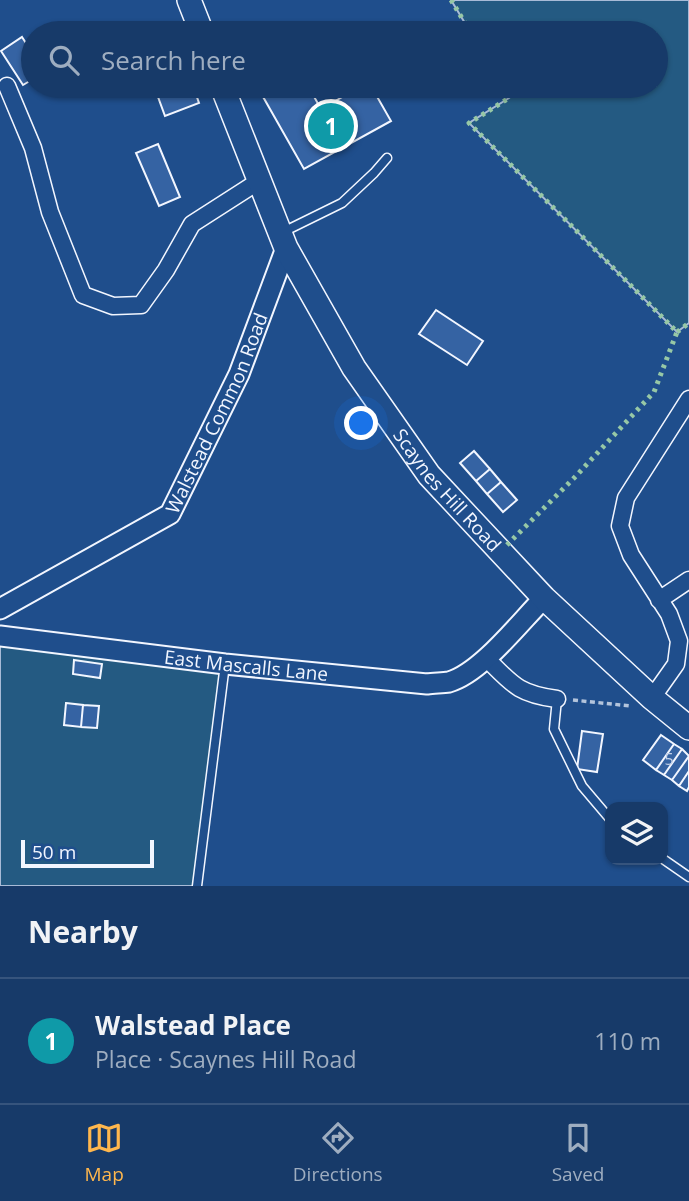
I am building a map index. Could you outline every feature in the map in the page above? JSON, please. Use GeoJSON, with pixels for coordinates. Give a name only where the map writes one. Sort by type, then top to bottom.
{"type":"FeatureCollection","features":[{"type":"Feature","properties":{"kind":"main road"},"geometry":{"type":"LineString","coordinates":[[189,0],[197,21]]}},
{"type":"Feature","properties":{"kind":"main road","name":"Scaynes Hill Road"},"geometry":{"type":"LineString","coordinates":[[227,98],[283,241],[354,368],[429,475],[544,598],[652,698],[689,727]]}},
{"type":"Feature","properties":{"kind":"street"},"geometry":{"type":"LineString","coordinates":[[7,86],[33,148],[50,212],[83,295],[113,306],[141,304],[166,271],[192,224],[259,181]]}},
{"type":"Feature","properties":{"kind":"street","name":"Walstead Common Road"},"geometry":{"type":"LineString","coordinates":[[0,608],[170,514],[239,374],[283,241]]}},
{"type":"Feature","properties":{"kind":"street"},"geometry":{"type":"LineString","coordinates":[[652,698],[683,654],[668,614],[631,555],[620,526],[626,498],[689,399]]}},
{"type":"Feature","properties":{"kind":"street"},"geometry":{"type":"LineString","coordinates":[[659,600],[689,580]]}},
{"type":"Feature","properties":{"kind":"street","name":"East Mascalls Lane"},"geometry":{"type":"LineString","coordinates":[[0,636],[225,664],[427,684],[449,682],[468,673],[544,598]]}},
{"type":"Feature","properties":{"kind":"street"},"geometry":{"type":"LineString","coordinates":[[486,657],[513,685],[534,696],[557,699]]}},
{"type":"Feature","properties":{"kind":"lane"},"geometry":{"type":"LineString","coordinates":[[283,241],[342,203],[387,158]]}},
{"type":"Feature","properties":{"kind":"lane"},"geometry":{"type":"LineString","coordinates":[[197,886],[225,664]]}},
{"type":"Feature","properties":{"kind":"lane"},"geometry":{"type":"LineString","coordinates":[[557,699],[554,729],[582,786],[605,813]]}},
{"type":"Feature","properties":{"kind":"lane"},"geometry":{"type":"LineString","coordinates":[[668,862],[689,877]]}},
{"type":"Feature","properties":{"kind":"path"},"geometry":{"type":"LineString","coordinates":[[557,699],[634,706],[652,698]]}},
{"type":"Feature","properties":{"kind":"shaded area"},"geometry":{"type":"Polygon","coordinates":[[[451,0],[689,0],[689,323],[677,332],[469,123],[509,98],[668,98],[668,21],[464,21],[451,0]]]}},
{"type":"Feature","properties":{"kind":"shaded area"},"geometry":{"type":"Polygon","coordinates":[[[0,636],[225,664],[197,886],[0,886],[0,636]]]}},
{"type":"Feature","properties":{"kind":"building"},"geometry":{"type":"Polygon","coordinates":[[[21,38],[21,82],[1,51],[21,38]]]}},
{"type":"Feature","properties":{"kind":"building"},"geometry":{"type":"Polygon","coordinates":[[[158,98],[197,98],[199,103],[165,116],[158,98]]]}},
{"type":"Feature","properties":{"kind":"building"},"geometry":{"type":"Polygon","coordinates":[[[264,98],[315,98],[321,109],[341,98],[378,98],[391,121],[304,169],[264,98]]]}},
{"type":"Feature","properties":{"kind":"building"},"geometry":{"type":"Polygon","coordinates":[[[158,144],[180,197],[159,206],[136,153],[158,144]]]}},
{"type":"Feature","properties":{"kind":"building"},"geometry":{"type":"Polygon","coordinates":[[[436,310],[483,341],[467,365],[419,334],[436,310]]]}},
{"type":"Feature","properties":{"kind":"building"},"geometry":{"type":"Polygon","coordinates":[[[474,451],[490,469],[476,481],[460,463],[474,451]]]}},
{"type":"Feature","properties":{"kind":"building"},"geometry":{"type":"Polygon","coordinates":[[[490,469],[501,482],[487,494],[476,481],[490,469]]]}},
{"type":"Feature","properties":{"kind":"building"},"geometry":{"type":"Polygon","coordinates":[[[501,482],[517,500],[503,512],[487,494],[501,482]]]}},
{"type":"Feature","properties":{"kind":"building"},"geometry":{"type":"Polygon","coordinates":[[[74,660],[102,664],[100,678],[73,674],[74,660]]]}},
{"type":"Feature","properties":{"kind":"building"},"geometry":{"type":"Polygon","coordinates":[[[66,703],[83,705],[81,727],[64,725],[66,703]]]}},
{"type":"Feature","properties":{"kind":"building"},"geometry":{"type":"Polygon","coordinates":[[[83,705],[99,706],[97,728],[81,727],[83,705]]]}},
{"type":"Feature","properties":{"kind":"building"},"geometry":{"type":"Polygon","coordinates":[[[582,731],[603,734],[597,772],[577,769],[582,731]]]}},
{"type":"Feature","properties":{"kind":"building"},"geometry":{"type":"Polygon","coordinates":[[[661,735],[674,744],[656,770],[643,760],[661,735]]]}},
{"type":"Feature","properties":{"kind":"building"},"geometry":{"type":"Polygon","coordinates":[[[674,744],[682,749],[664,775],[656,770],[674,744]]]}},
{"type":"Feature","properties":{"kind":"building"},"geometry":{"type":"Polygon","coordinates":[[[682,749],[689,756],[672,780],[664,775],[682,749]]]}},
{"type":"Feature","properties":{"kind":"building"},"geometry":{"type":"Polygon","coordinates":[[[689,756],[689,771],[679,786],[672,780],[689,756]]]}},
{"type":"Feature","properties":{"kind":"building"},"geometry":{"type":"Polygon","coordinates":[[[689,771],[689,787],[687,791],[679,786],[689,771]]]}},
{"type":"Feature","properties":{"kind":"hedge"},"geometry":{"type":"LineString","coordinates":[[451,0],[464,21]]}},
{"type":"Feature","properties":{"kind":"hedge"},"geometry":{"type":"LineString","coordinates":[[504,548],[654,392],[677,332],[469,123],[509,98]]}},
{"type":"Feature","properties":{"kind":"hedge"},"geometry":{"type":"LineString","coordinates":[[677,332],[689,323]]}},
{"type":"Feature","properties":{"kind":"place","name":"Walstead Place"},"geometry":{"type":"Point","coordinates":[331,126]}}]}
